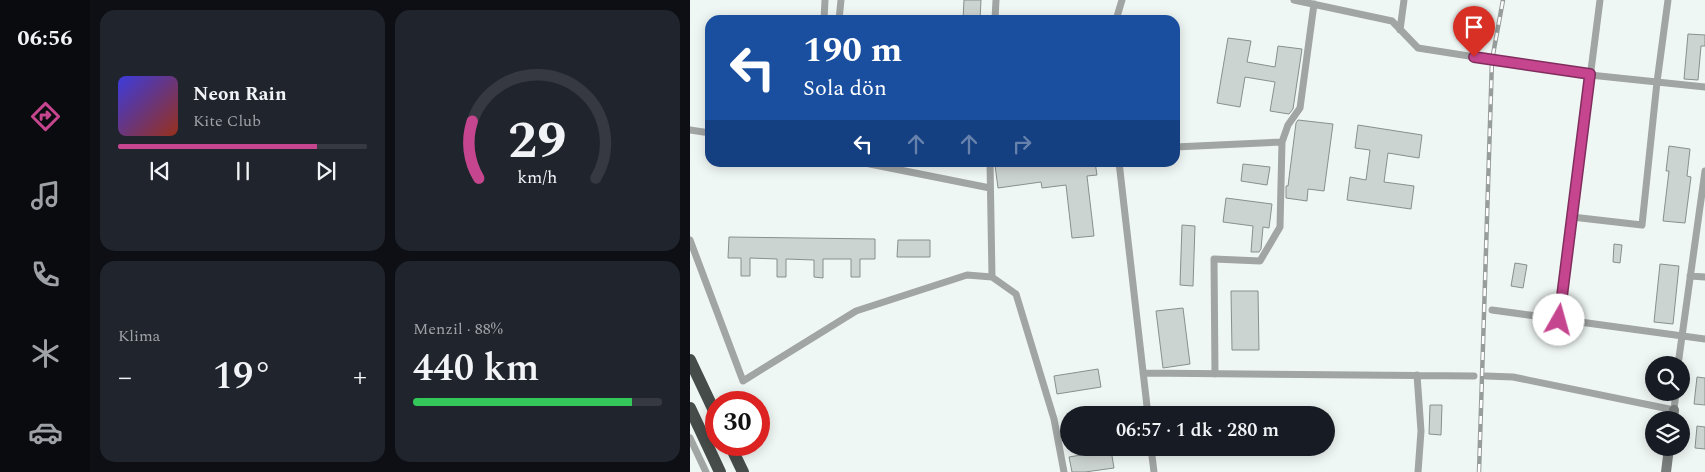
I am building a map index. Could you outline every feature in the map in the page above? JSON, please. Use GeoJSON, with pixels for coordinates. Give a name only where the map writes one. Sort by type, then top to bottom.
{"type":"FeatureCollection","features":[{"type":"Feature","properties":{"kind":"highway"},"geometry":{"type":"LineString","coordinates":[[690,360],[705,392]]}},
{"type":"Feature","properties":{"kind":"highway"},"geometry":{"type":"LineString","coordinates":[[690,408],[720,472]]}},
{"type":"Feature","properties":{"kind":"highway"},"geometry":{"type":"LineString","coordinates":[[735,456],[743,472]]}},
{"type":"Feature","properties":{"kind":"street"},"geometry":{"type":"LineString","coordinates":[[824,15],[825,0]]}},
{"type":"Feature","properties":{"kind":"street"},"geometry":{"type":"LineString","coordinates":[[839,15],[840,0]]}},
{"type":"Feature","properties":{"kind":"street"},"geometry":{"type":"LineString","coordinates":[[995,15],[996,0]]}},
{"type":"Feature","properties":{"kind":"street"},"geometry":{"type":"LineString","coordinates":[[1118,15],[1122,0]]}},
{"type":"Feature","properties":{"kind":"street"},"geometry":{"type":"LineString","coordinates":[[1294,0],[1392,21],[1418,48],[1590,74],[1705,87]]}},
{"type":"Feature","properties":{"kind":"street"},"geometry":{"type":"LineString","coordinates":[[1400,30],[1404,0]]}},
{"type":"Feature","properties":{"kind":"street"},"geometry":{"type":"LineString","coordinates":[[1559,320],[1600,0]]}},
{"type":"Feature","properties":{"kind":"street"},"geometry":{"type":"LineString","coordinates":[[1572,217],[1642,225],[1657,82],[1668,0]]}},
{"type":"Feature","properties":{"kind":"street"},"geometry":{"type":"LineString","coordinates":[[1215,374],[1214,259],[1260,262],[1280,227],[1282,142],[1288,126],[1300,108],[1314,4]]}},
{"type":"Feature","properties":{"kind":"street"},"geometry":{"type":"LineString","coordinates":[[690,130],[705,133]]}},
{"type":"Feature","properties":{"kind":"street"},"geometry":{"type":"LineString","coordinates":[[1180,147],[1282,142]]}},
{"type":"Feature","properties":{"kind":"street"},"geometry":{"type":"LineString","coordinates":[[885,167],[990,188]]}},
{"type":"Feature","properties":{"kind":"street"},"geometry":{"type":"LineString","coordinates":[[990,167],[992,277]]}},
{"type":"Feature","properties":{"kind":"street"},"geometry":{"type":"LineString","coordinates":[[1120,167],[1147,406]]}},
{"type":"Feature","properties":{"kind":"street"},"geometry":{"type":"LineString","coordinates":[[1679,356],[1705,171]]}},
{"type":"Feature","properties":{"kind":"street"},"geometry":{"type":"LineString","coordinates":[[690,240],[743,381],[856,311],[967,275],[992,277],[1016,294],[1054,419],[1064,472]]}},
{"type":"Feature","properties":{"kind":"street"},"geometry":{"type":"LineString","coordinates":[[1690,276],[1705,277]]}},
{"type":"Feature","properties":{"kind":"street"},"geometry":{"type":"LineString","coordinates":[[1492,310],[1705,339]]}},
{"type":"Feature","properties":{"kind":"street"},"geometry":{"type":"LineString","coordinates":[[1143,373],[1474,376]]}},
{"type":"Feature","properties":{"kind":"street"},"geometry":{"type":"LineString","coordinates":[[1417,375],[1421,431],[1418,472]]}},
{"type":"Feature","properties":{"kind":"street"},"geometry":{"type":"LineString","coordinates":[[1486,376],[1513,377],[1657,411]]}},
{"type":"Feature","properties":{"kind":"street"},"geometry":{"type":"LineString","coordinates":[[690,438],[706,472]]}},
{"type":"Feature","properties":{"kind":"street"},"geometry":{"type":"LineString","coordinates":[[1152,456],[1154,472]]}},
{"type":"Feature","properties":{"kind":"street"},"geometry":{"type":"LineString","coordinates":[[1666,472],[1668,456]]}},
{"type":"Feature","properties":{"kind":"building"},"geometry":{"type":"Polygon","coordinates":[[[964,0],[981,0],[980,15],[963,15],[964,0]]]}},
{"type":"Feature","properties":{"kind":"building"},"geometry":{"type":"Polygon","coordinates":[[[1688,34],[1705,35],[1705,46],[1701,46],[1698,80],[1684,79],[1688,34]]]}},
{"type":"Feature","properties":{"kind":"building"},"geometry":{"type":"Polygon","coordinates":[[[1228,38],[1251,41],[1247,62],[1275,67],[1278,46],[1302,49],[1293,109],[1289,114],[1270,111],[1275,82],[1245,77],[1240,107],[1217,103],[1228,38]]]}},
{"type":"Feature","properties":{"kind":"building"},"geometry":{"type":"Polygon","coordinates":[[[1298,120],[1333,124],[1324,191],[1308,189],[1307,201],[1286,198],[1286,186],[1288,186],[1296,123],[1298,120]]]}},
{"type":"Feature","properties":{"kind":"building"},"geometry":{"type":"Polygon","coordinates":[[[1358,125],[1422,135],[1419,158],[1388,153],[1384,182],[1414,186],[1411,209],[1347,200],[1350,177],[1366,180],[1370,150],[1355,148],[1358,125]]]}},
{"type":"Feature","properties":{"kind":"building"},"geometry":{"type":"Polygon","coordinates":[[[1669,146],[1690,149],[1687,176],[1691,177],[1685,223],[1663,221],[1669,171],[1666,171],[1669,146]]]}},
{"type":"Feature","properties":{"kind":"building"},"geometry":{"type":"Polygon","coordinates":[[[1243,164],[1270,167],[1267,185],[1241,181],[1243,164]]]}},
{"type":"Feature","properties":{"kind":"building"},"geometry":{"type":"Polygon","coordinates":[[[995,167],[1096,167],[1097,175],[1087,176],[1094,236],[1072,238],[1066,185],[1042,188],[1041,182],[998,188],[995,167]]]}},
{"type":"Feature","properties":{"kind":"building"},"geometry":{"type":"Polygon","coordinates":[[[1226,198],[1272,204],[1269,228],[1263,227],[1261,249],[1259,252],[1251,252],[1253,226],[1223,222],[1226,198]]]}},
{"type":"Feature","properties":{"kind":"building"},"geometry":{"type":"Polygon","coordinates":[[[1182,225],[1195,226],[1193,286],[1180,285],[1182,225]]]}},
{"type":"Feature","properties":{"kind":"building"},"geometry":{"type":"Polygon","coordinates":[[[729,237],[875,239],[875,259],[860,259],[860,277],[851,277],[851,259],[823,259],[823,278],[814,277],[814,260],[786,259],[786,277],[777,277],[777,259],[750,258],[750,276],[741,276],[741,258],[728,258],[729,237]]]}},
{"type":"Feature","properties":{"kind":"building"},"geometry":{"type":"Polygon","coordinates":[[[898,240],[930,240],[930,257],[897,257],[898,240]]]}},
{"type":"Feature","properties":{"kind":"building"},"geometry":{"type":"Polygon","coordinates":[[[1614,244],[1622,245],[1620,263],[1613,262],[1614,244]]]}},
{"type":"Feature","properties":{"kind":"building"},"geometry":{"type":"Polygon","coordinates":[[[1515,263],[1527,265],[1523,288],[1511,286],[1515,263]]]}},
{"type":"Feature","properties":{"kind":"building"},"geometry":{"type":"Polygon","coordinates":[[[1660,264],[1679,266],[1673,324],[1654,322],[1660,264]]]}},
{"type":"Feature","properties":{"kind":"building"},"geometry":{"type":"Polygon","coordinates":[[[1231,291],[1258,291],[1259,350],[1232,350],[1231,291]]]}},
{"type":"Feature","properties":{"kind":"building"},"geometry":{"type":"Polygon","coordinates":[[[1183,308],[1190,364],[1163,368],[1156,311],[1183,308]]]}},
{"type":"Feature","properties":{"kind":"building"},"geometry":{"type":"Polygon","coordinates":[[[1098,369],[1101,387],[1057,394],[1054,376],[1098,369]]]}},
{"type":"Feature","properties":{"kind":"building"},"geometry":{"type":"Polygon","coordinates":[[[1697,377],[1705,378],[1705,405],[1694,404],[1697,377]]]}},
{"type":"Feature","properties":{"kind":"building"},"geometry":{"type":"Polygon","coordinates":[[[1430,405],[1442,405],[1441,435],[1429,434],[1430,405]]]}},
{"type":"Feature","properties":{"kind":"building"},"geometry":{"type":"Polygon","coordinates":[[[1697,426],[1705,427],[1705,449],[1695,448],[1697,426]]]}},
{"type":"Feature","properties":{"kind":"building"},"geometry":{"type":"Polygon","coordinates":[[[1112,456],[1114,468],[1072,472],[1069,457],[1112,456]]]}},
{"type":"Feature","properties":{"kind":"railway"},"geometry":{"type":"LineString","coordinates":[[1479,472],[1492,60],[1503,0]]}},
{"type":"Feature","properties":{"kind":"route"},"geometry":{"type":"LineString","coordinates":[[1474,57],[1590,74],[1559,320]]}}]}
